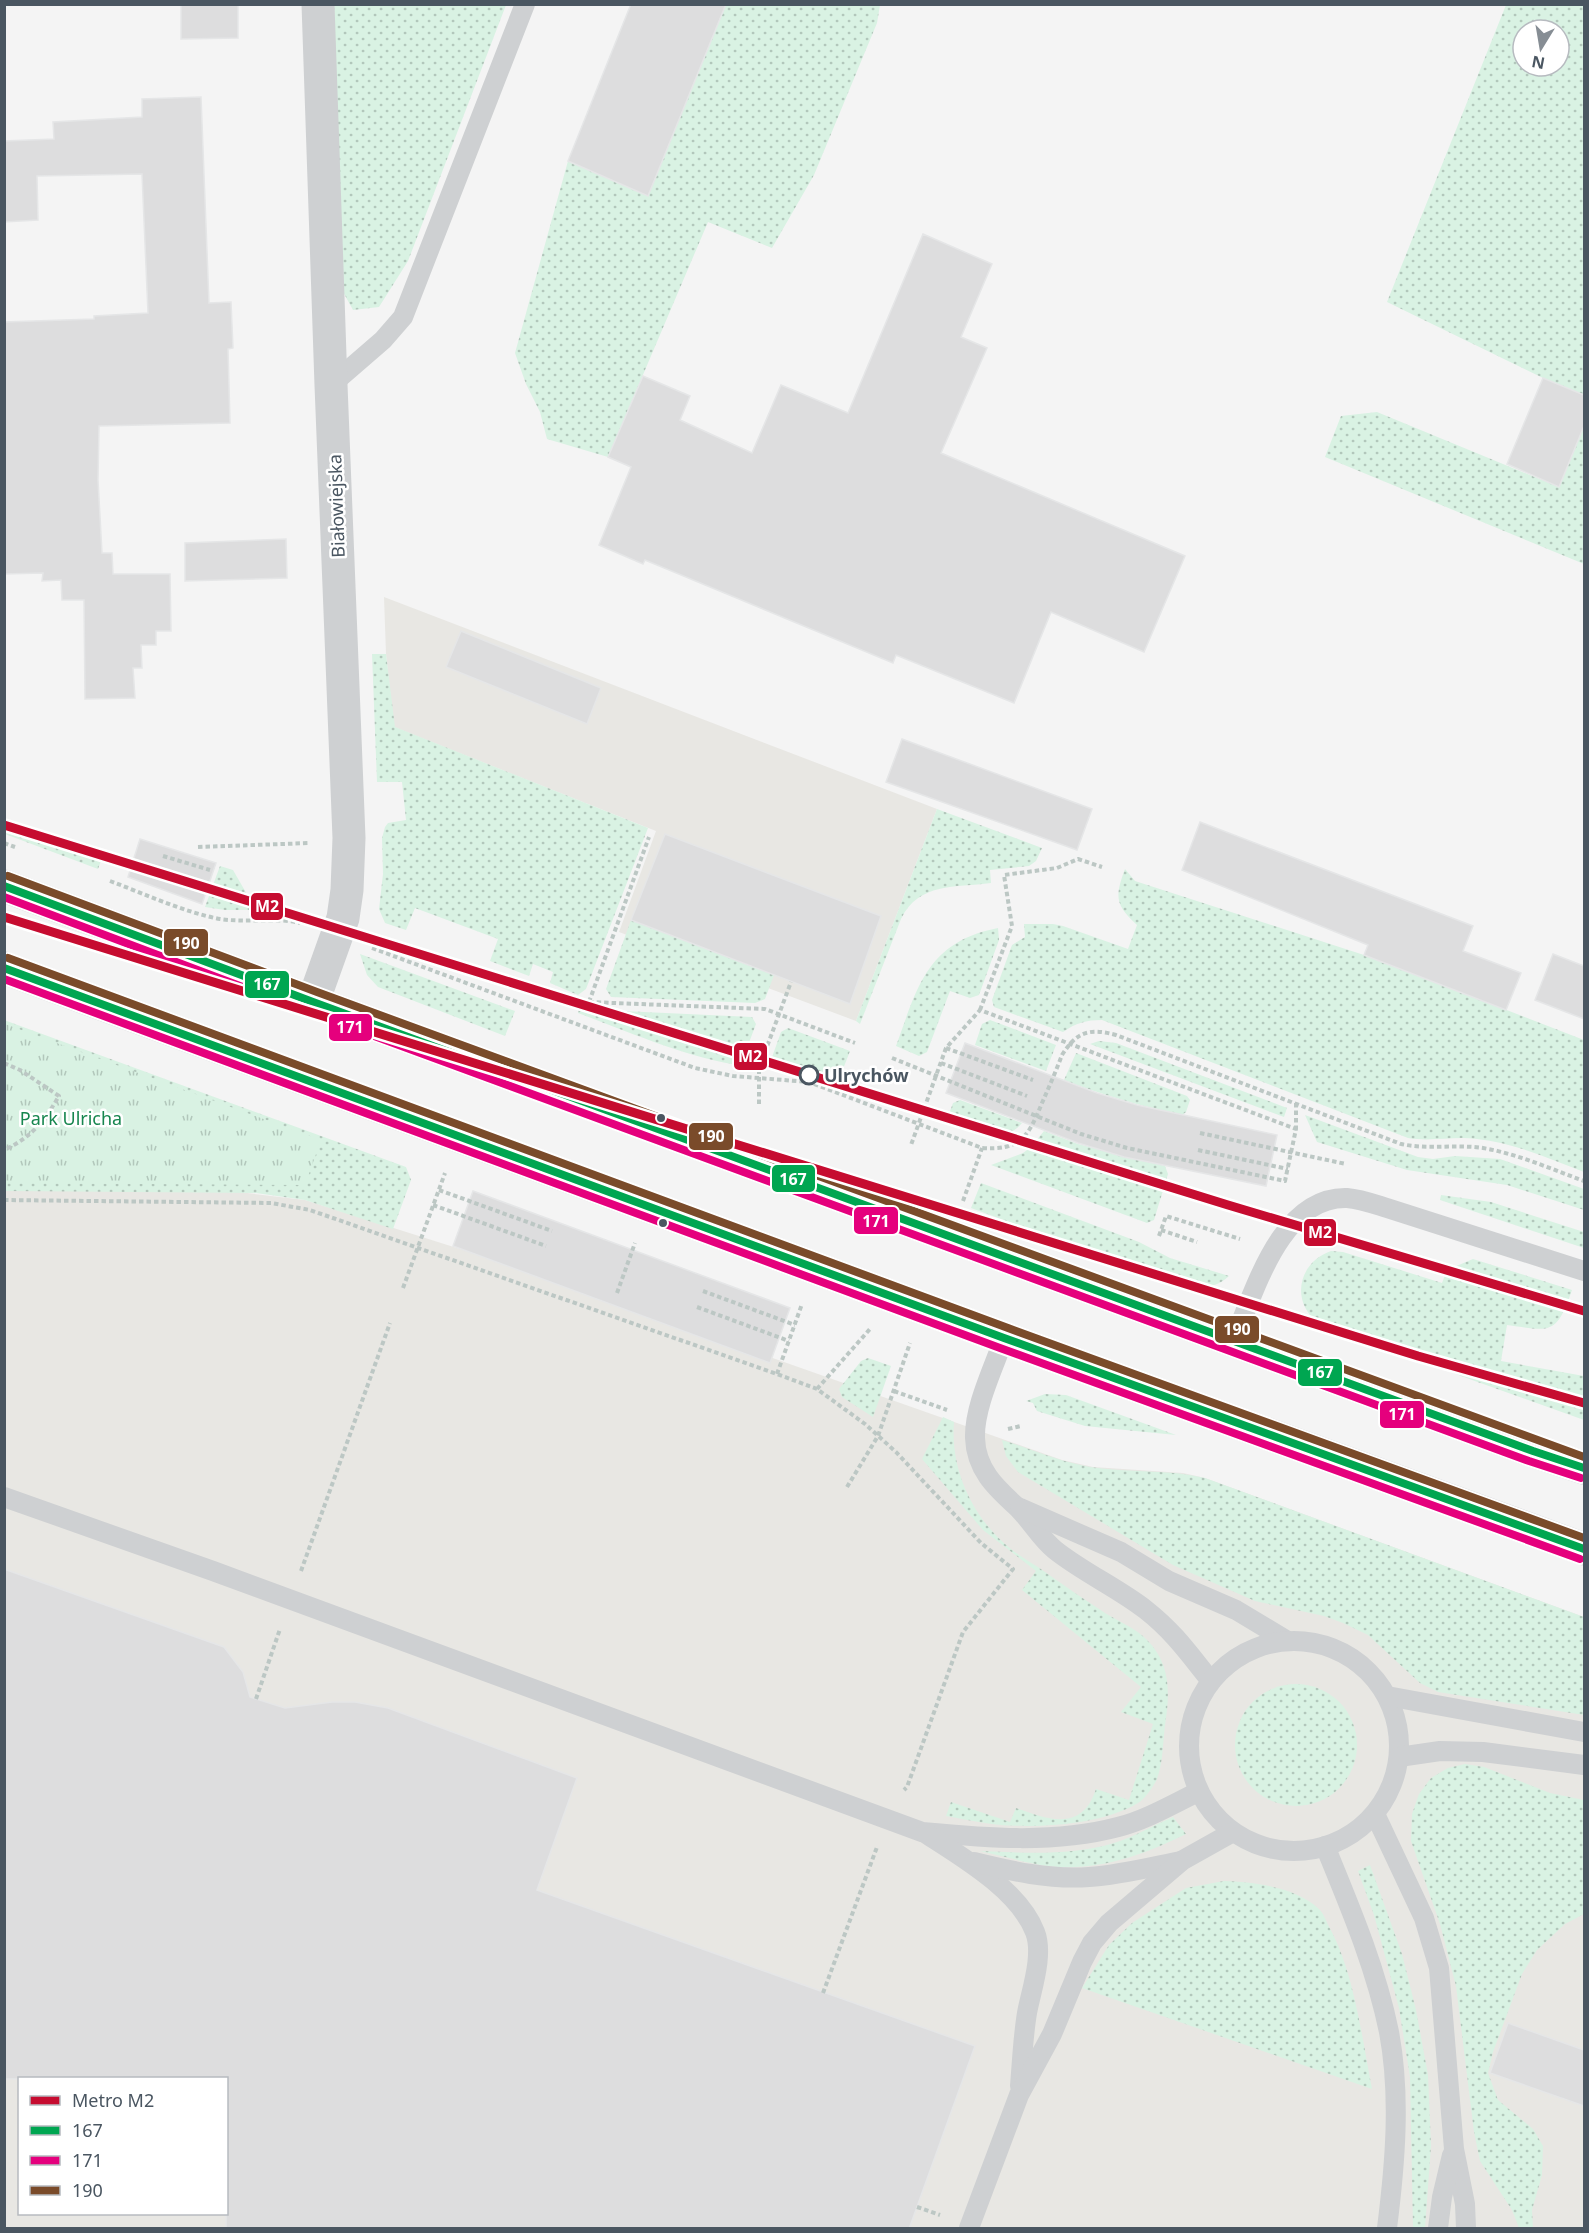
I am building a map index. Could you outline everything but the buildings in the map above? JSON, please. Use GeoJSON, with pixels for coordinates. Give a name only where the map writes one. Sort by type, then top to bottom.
{"type":"FeatureCollection","features":[{"type":"Feature","properties":{"kind":"main road"},"geometry":{"type":"LineString","coordinates":[[4,886],[1233,1342],[1584,1468]]}},
{"type":"Feature","properties":{"kind":"main road"},"geometry":{"type":"LineString","coordinates":[[4,968],[1004,1338],[1584,1549]]}},
{"type":"Feature","properties":{"kind":"street","name":"Białowiejska"},"geometry":{"type":"LineString","coordinates":[[313,1002],[343,918],[347,890],[349,838],[318,4]]}},
{"type":"Feature","properties":{"kind":"lane"},"geometry":{"type":"LineString","coordinates":[[331,385],[383,340],[403,317],[525,4]]}},
{"type":"Feature","properties":{"kind":"lane"},"geometry":{"type":"LineString","coordinates":[[1233,1342],[1270,1257],[1287,1230],[1314,1206],[1335,1200],[1345,1198],[1379,1205],[1584,1271]]}},
{"type":"Feature","properties":{"kind":"lane"},"geometry":{"type":"LineString","coordinates":[[1004,1338],[979,1410],[975,1439],[977,1454],[985,1474],[999,1492],[1017,1507],[1054,1549],[1145,1609],[1174,1634],[1210,1681]]}},
{"type":"Feature","properties":{"kind":"lane"},"geometry":{"type":"LineString","coordinates":[[4,1497],[922,1832],[965,1859],[1022,1908],[1036,1934],[1037,1972],[1027,2013],[1019,2095]]}},
{"type":"Feature","properties":{"kind":"lane"},"geometry":{"type":"LineString","coordinates":[[1017,1507],[1121,1552],[1169,1581],[1236,1610],[1286,1640]]}},
{"type":"Feature","properties":{"kind":"lane"},"geometry":{"type":"LineString","coordinates":[[1286,1640],[1317,1643],[1345,1653],[1369,1671],[1387,1696],[1397,1725],[1399,1757],[1391,1787],[1375,1814],[1352,1834],[1325,1846],[1293,1852],[1262,1846],[1233,1832],[1213,1814],[1198,1792],[1189,1763],[1188,1734],[1196,1706],[1210,1681],[1231,1660],[1257,1647],[1286,1640]]}},
{"type":"Feature","properties":{"kind":"lane"},"geometry":{"type":"LineString","coordinates":[[1387,1696],[1584,1732]]}},
{"type":"Feature","properties":{"kind":"lane"},"geometry":{"type":"LineString","coordinates":[[1399,1757],[1440,1751],[1483,1752],[1584,1765]]}},
{"type":"Feature","properties":{"kind":"lane"},"geometry":{"type":"LineString","coordinates":[[922,1832],[1000,1839],[1085,1834],[1120,1827],[1152,1815],[1198,1792]]}},
{"type":"Feature","properties":{"kind":"lane"},"geometry":{"type":"LineString","coordinates":[[1375,1814],[1424,1918],[1439,1968],[1454,2149],[1465,2205],[1466,2229]]}},
{"type":"Feature","properties":{"kind":"lane"},"geometry":{"type":"LineString","coordinates":[[969,2229],[1019,2095],[1052,2034],[1092,1943],[1109,1923],[1183,1860],[1233,1832]]}},
{"type":"Feature","properties":{"kind":"lane"},"geometry":{"type":"LineString","coordinates":[[1325,1846],[1355,1918],[1389,2034],[1395,2091],[1393,2176],[1387,2229]]}},
{"type":"Feature","properties":{"kind":"lane"},"geometry":{"type":"LineString","coordinates":[[965,1859],[1012,1872],[1087,1878],[1131,1872],[1183,1860]]}},
{"type":"Feature","properties":{"kind":"lane"},"geometry":{"type":"LineString","coordinates":[[1438,2229],[1442,2197],[1454,2149]]}},
{"type":"Feature","properties":{"kind":"lane"},"geometry":{"type":"LineString","coordinates":[[1393,2176],[1401,2229]]}},
{"type":"Feature","properties":{"kind":"path"},"geometry":{"type":"LineString","coordinates":[[589,1002],[649,837]]}},
{"type":"Feature","properties":{"kind":"path"},"geometry":{"type":"LineString","coordinates":[[4,843],[26,851]]}},
{"type":"Feature","properties":{"kind":"path"},"geometry":{"type":"LineString","coordinates":[[198,847],[320,843]]}},
{"type":"Feature","properties":{"kind":"path"},"geometry":{"type":"LineString","coordinates":[[163,856],[210,870]]}},
{"type":"Feature","properties":{"kind":"path"},"geometry":{"type":"LineString","coordinates":[[911,1145],[946,1047],[980,1010],[1012,926],[1004,875],[1057,868],[1078,859],[1102,867]]}},
{"type":"Feature","properties":{"kind":"path"},"geometry":{"type":"LineString","coordinates":[[147,868],[205,886]]}},
{"type":"Feature","properties":{"kind":"path"},"geometry":{"type":"LineString","coordinates":[[102,878],[210,916],[239,920],[274,920],[306,925]]}},
{"type":"Feature","properties":{"kind":"path"},"geometry":{"type":"LineString","coordinates":[[366,946],[695,1068],[733,1076],[809,1082],[982,1148],[995,1149],[1015,1144],[1028,1134],[1062,1055],[1069,1044],[1086,1032],[1097,1031],[1296,1103],[1401,1144],[1417,1148],[1454,1146],[1483,1148],[1520,1157],[1584,1181]]}},
{"type":"Feature","properties":{"kind":"path"},"geometry":{"type":"LineString","coordinates":[[759,1104],[759,1068],[791,981]]}},
{"type":"Feature","properties":{"kind":"path"},"geometry":{"type":"LineString","coordinates":[[553,993],[576,1001],[589,1002],[765,1009],[855,1043]]}},
{"type":"Feature","properties":{"kind":"path"},"geometry":{"type":"LineString","coordinates":[[980,1010],[1296,1129]]}},
{"type":"Feature","properties":{"kind":"path"},"geometry":{"type":"LineString","coordinates":[[946,1047],[1034,1080]]}},
{"type":"Feature","properties":{"kind":"path"},"geometry":{"type":"LineString","coordinates":[[892,1058],[1082,1134],[1138,1150],[1285,1181],[1296,1129],[1296,1103]]}},
{"type":"Feature","properties":{"kind":"path"},"geometry":{"type":"LineString","coordinates":[[4,1063],[20,1070],[59,1096],[36,1131],[4,1150]]}},
{"type":"Feature","properties":{"kind":"path"},"geometry":{"type":"LineString","coordinates":[[941,1063],[1027,1096]]}},
{"type":"Feature","properties":{"kind":"path"},"geometry":{"type":"LineString","coordinates":[[1200,1133],[1352,1165]]}},
{"type":"Feature","properties":{"kind":"path"},"geometry":{"type":"LineString","coordinates":[[960,1209],[982,1148]]}},
{"type":"Feature","properties":{"kind":"path"},"geometry":{"type":"LineString","coordinates":[[1198,1150],[1288,1169]]}},
{"type":"Feature","properties":{"kind":"path"},"geometry":{"type":"LineString","coordinates":[[403,1288],[445,1172]]}},
{"type":"Feature","properties":{"kind":"path"},"geometry":{"type":"LineString","coordinates":[[439,1190],[552,1231]]}},
{"type":"Feature","properties":{"kind":"path"},"geometry":{"type":"LineString","coordinates":[[4,1200],[271,1203],[310,1210],[817,1389],[844,1407],[897,1452],[981,1543],[1013,1569],[963,1632],[907,1787],[895,1798],[823,1993]]}},
{"type":"Feature","properties":{"kind":"path"},"geometry":{"type":"LineString","coordinates":[[433,1205],[546,1246]]}},
{"type":"Feature","properties":{"kind":"path"},"geometry":{"type":"LineString","coordinates":[[1159,1236],[1166,1216],[1240,1239]]}},
{"type":"Feature","properties":{"kind":"path"},"geometry":{"type":"LineString","coordinates":[[1161,1230],[1197,1242]]}},
{"type":"Feature","properties":{"kind":"path"},"geometry":{"type":"LineString","coordinates":[[617,1293],[636,1242]]}},
{"type":"Feature","properties":{"kind":"path"},"geometry":{"type":"LineString","coordinates":[[703,1291],[795,1325]]}},
{"type":"Feature","properties":{"kind":"path"},"geometry":{"type":"LineString","coordinates":[[777,1374],[802,1304]]}},
{"type":"Feature","properties":{"kind":"path"},"geometry":{"type":"LineString","coordinates":[[697,1307],[789,1341]]}},
{"type":"Feature","properties":{"kind":"path"},"geometry":{"type":"LineString","coordinates":[[256,1699],[390,1323]]}},
{"type":"Feature","properties":{"kind":"path"},"geometry":{"type":"LineString","coordinates":[[817,1389],[870,1329]]}},
{"type":"Feature","properties":{"kind":"path"},"geometry":{"type":"LineString","coordinates":[[847,1487],[878,1436],[914,1333]]}},
{"type":"Feature","properties":{"kind":"path"},"geometry":{"type":"LineString","coordinates":[[894,1391],[953,1412]]}},
{"type":"Feature","properties":{"kind":"path"},"geometry":{"type":"LineString","coordinates":[[1003,1431],[1021,1426]]}},
{"type":"Feature","properties":{"kind":"shaded area"},"geometry":{"type":"Polygon","coordinates":[[[384,597],[937,809],[856,1021],[619,932],[656,831],[394,727],[386,654],[384,597]]]}},
{"type":"Feature","properties":{"kind":"shaded area"},"geometry":{"type":"Polygon","coordinates":[[[5,1191],[230,1191],[305,1200],[498,1261],[1062,1460],[1093,1467],[1183,1473],[1205,1478],[1584,1617],[1584,2228],[5,2228],[5,1191]]]}},
{"type":"Feature","properties":{"kind":"green space"},"geometry":{"type":"Polygon","coordinates":[[[334,5],[506,5],[408,261],[379,307],[353,310],[342,290],[334,5]]]}},
{"type":"Feature","properties":{"kind":"green space"},"geometry":{"type":"Polygon","coordinates":[[[726,5],[880,5],[877,23],[814,175],[772,248],[708,222],[608,457],[547,439],[540,412],[526,384],[515,353],[568,161],[648,195],[726,5]]]}},
{"type":"Feature","properties":{"kind":"green space"},"geometry":{"type":"Polygon","coordinates":[[[1506,5],[1584,5],[1584,395],[1543,378],[1387,302],[1506,5]]]}},
{"type":"Feature","properties":{"kind":"green space"},"geometry":{"type":"Polygon","coordinates":[[[1377,412],[1559,487],[1584,426],[1584,564],[1325,457],[1341,416],[1377,412]]]}},
{"type":"Feature","properties":{"kind":"green space"},"geometry":{"type":"Polygon","coordinates":[[[372,654],[386,654],[395,727],[648,828],[586,989],[578,995],[550,983],[553,972],[533,964],[529,976],[490,961],[498,939],[415,908],[406,930],[385,923],[379,909],[383,874],[382,838],[388,823],[406,820],[402,782],[377,782],[372,654]]]}},
{"type":"Feature","properties":{"kind":"green space"},"geometry":{"type":"Polygon","coordinates":[[[937,809],[1042,848],[1036,861],[1029,866],[990,870],[991,883],[939,889],[918,898],[901,919],[860,1024],[856,1021],[937,809]]]}},
{"type":"Feature","properties":{"kind":"green space"},"geometry":{"type":"Polygon","coordinates":[[[4,818],[97,847],[102,858],[98,869],[5,834],[4,818]]]}},
{"type":"Feature","properties":{"kind":"green space"},"geometry":{"type":"Polygon","coordinates":[[[220,866],[233,870],[256,910],[225,910],[205,907],[220,866]]]}},
{"type":"Feature","properties":{"kind":"green space"},"geometry":{"type":"Polygon","coordinates":[[[1125,869],[1135,881],[1364,955],[1584,1040],[1584,1172],[1532,1152],[1491,1141],[1468,1138],[1408,1138],[1102,1020],[1081,1023],[1063,1032],[994,1007],[992,1000],[1012,945],[1025,937],[1024,924],[1063,926],[1128,949],[1137,925],[1125,912],[1119,900],[1119,887],[1125,869]]]}},
{"type":"Feature","properties":{"kind":"green space"},"geometry":{"type":"Polygon","coordinates":[[[631,920],[774,975],[765,999],[755,1003],[611,997],[606,989],[631,920]]]}},
{"type":"Feature","properties":{"kind":"green space"},"geometry":{"type":"Polygon","coordinates":[[[998,928],[999,940],[979,995],[970,998],[950,991],[927,1052],[919,1056],[896,1046],[919,986],[940,956],[955,944],[974,935],[998,928]]]}},
{"type":"Feature","properties":{"kind":"green space"},"geometry":{"type":"Polygon","coordinates":[[[360,954],[515,1011],[505,1036],[378,987],[367,975],[360,954]]]}},
{"type":"Feature","properties":{"kind":"green space"},"geometry":{"type":"Polygon","coordinates":[[[579,1009],[752,1017],[756,1024],[744,1056],[744,1066],[702,1057],[660,1044],[578,1013],[579,1009]]]}},
{"type":"Feature","properties":{"kind":"green space","name":"Park Ulricha"},"geometry":{"type":"Polygon","coordinates":[[[4,1020],[406,1167],[411,1180],[393,1229],[305,1200],[256,1193],[5,1191],[4,1020]]]}},
{"type":"Feature","properties":{"kind":"green space"},"geometry":{"type":"Polygon","coordinates":[[[990,1020],[1056,1045],[1046,1071],[975,1045],[982,1024],[990,1020]]]}},
{"type":"Feature","properties":{"kind":"green space","name":"Park Ulricha"},"geometry":{"type":"Polygon","coordinates":[[[5,1024],[321,1140],[305,1185],[5,1183],[5,1024]]]}},
{"type":"Feature","properties":{"kind":"green space"},"geometry":{"type":"Polygon","coordinates":[[[788,1028],[850,1051],[838,1082],[807,1071],[770,1067],[781,1032],[788,1028]]]}},
{"type":"Feature","properties":{"kind":"green space"},"geometry":{"type":"Polygon","coordinates":[[[1099,1041],[1116,1043],[1287,1108],[1284,1117],[1090,1044],[1099,1041]]]}},
{"type":"Feature","properties":{"kind":"green space"},"geometry":{"type":"Polygon","coordinates":[[[1076,1053],[1187,1096],[1190,1100],[1186,1112],[1182,1115],[1137,1104],[1064,1080],[1076,1053]]]}},
{"type":"Feature","properties":{"kind":"green space"},"geometry":{"type":"Polygon","coordinates":[[[960,1100],[1022,1123],[1014,1130],[996,1135],[975,1132],[946,1122],[953,1103],[960,1100]]]}},
{"type":"Feature","properties":{"kind":"green space"},"geometry":{"type":"Polygon","coordinates":[[[1305,1115],[1418,1157],[1433,1159],[1455,1156],[1500,1159],[1584,1189],[1584,1210],[1507,1185],[1407,1170],[1317,1142],[1305,1115]]]}},
{"type":"Feature","properties":{"kind":"green space"},"geometry":{"type":"Polygon","coordinates":[[[1044,1131],[1078,1144],[1165,1166],[1168,1174],[1154,1220],[1147,1223],[991,1165],[1023,1153],[1044,1131]]]}},
{"type":"Feature","properties":{"kind":"green space"},"geometry":{"type":"Polygon","coordinates":[[[981,1183],[1139,1242],[1170,1258],[1229,1276],[1208,1287],[1184,1286],[971,1208],[981,1183]]]}},
{"type":"Feature","properties":{"kind":"green space"},"geometry":{"type":"Polygon","coordinates":[[[1441,1195],[1491,1202],[1584,1232],[1584,1248],[1440,1200],[1441,1195]]]}},
{"type":"Feature","properties":{"kind":"green space"},"geometry":{"type":"Polygon","coordinates":[[[1331,1251],[1343,1252],[1442,1283],[1447,1270],[1473,1259],[1572,1290],[1561,1316],[1550,1327],[1533,1329],[1507,1325],[1501,1361],[1584,1376],[1584,1420],[1317,1322],[1303,1303],[1302,1282],[1305,1272],[1312,1264],[1320,1256],[1331,1251]]]}},
{"type":"Feature","properties":{"kind":"green space"},"geometry":{"type":"Polygon","coordinates":[[[868,1358],[891,1366],[873,1417],[842,1397],[839,1389],[861,1361],[868,1358]]]}},
{"type":"Feature","properties":{"kind":"green space"},"geometry":{"type":"Polygon","coordinates":[[[1045,1394],[1066,1395],[1176,1435],[1085,1426],[1037,1411],[1033,1403],[1026,1401],[1045,1394]]]}},
{"type":"Feature","properties":{"kind":"green space"},"geometry":{"type":"Polygon","coordinates":[[[943,1417],[954,1422],[956,1458],[967,1492],[975,1508],[997,1537],[1019,1555],[1105,1613],[1138,1632],[1155,1649],[1161,1659],[1167,1680],[1168,1702],[1159,1772],[1154,1785],[1138,1803],[1107,1816],[1052,1825],[1000,1825],[946,1816],[951,1802],[1010,1822],[1016,1808],[1052,1819],[1063,1819],[1082,1812],[1090,1803],[1096,1789],[1129,1800],[1153,1724],[1121,1712],[1141,1687],[1022,1590],[1036,1571],[983,1530],[922,1459],[943,1417]]]}},
{"type":"Feature","properties":{"kind":"green space"},"geometry":{"type":"Polygon","coordinates":[[[1002,1440],[1079,1465],[1177,1473],[1205,1478],[1584,1617],[1584,1715],[1438,1692],[1420,1683],[1368,1635],[1343,1623],[1324,1616],[1255,1601],[1173,1565],[1018,1472],[1006,1456],[1002,1440]]]}},
{"type":"Feature","properties":{"kind":"green space"},"geometry":{"type":"Polygon","coordinates":[[[1296,1684],[1319,1689],[1339,1702],[1352,1722],[1357,1745],[1352,1768],[1339,1788],[1319,1801],[1296,1806],[1273,1801],[1253,1788],[1240,1768],[1235,1745],[1240,1722],[1253,1702],[1273,1689],[1296,1684]]]}},
{"type":"Feature","properties":{"kind":"green space"},"geometry":{"type":"Polygon","coordinates":[[[1465,1764],[1484,1767],[1550,1793],[1584,1800],[1584,1914],[1565,1924],[1537,1950],[1522,1974],[1493,2052],[1488,2073],[1498,2100],[1533,2129],[1543,2146],[1542,2175],[1532,2210],[1533,2228],[1519,2228],[1512,2210],[1480,2161],[1474,2132],[1456,1986],[1440,1924],[1411,1841],[1412,1814],[1419,1794],[1431,1778],[1448,1768],[1465,1764]]]}},
{"type":"Feature","properties":{"kind":"green space"},"geometry":{"type":"Polygon","coordinates":[[[1173,1817],[1186,1834],[1137,1855],[1102,1864],[1048,1866],[980,1851],[1047,1853],[1081,1850],[1129,1838],[1173,1817]]]}},
{"type":"Feature","properties":{"kind":"green space"},"geometry":{"type":"Polygon","coordinates":[[[1370,1865],[1402,1954],[1416,2010],[1428,2075],[1431,2146],[1425,2228],[1413,2228],[1410,2077],[1399,2008],[1374,1915],[1358,1871],[1370,1865]]]}},
{"type":"Feature","properties":{"kind":"green space"},"geometry":{"type":"Polygon","coordinates":[[[1224,1881],[1261,1884],[1287,1891],[1299,1895],[1322,1912],[1337,1943],[1351,1983],[1372,2089],[1082,1988],[1109,1945],[1132,1923],[1186,1888],[1224,1881]]]}},
{"type":"Feature","properties":{"kind":"metro line","name":"M2"},"geometry":{"type":"LineString","coordinates":[[4,825],[1228,1205],[1584,1311]]}},
{"type":"Feature","properties":{"kind":"metro line","name":"M2"},"geometry":{"type":"LineString","coordinates":[[4,917],[1418,1356],[1584,1403]]}},
{"type":"Feature","properties":{"kind":"transit line","name":"190"},"geometry":{"type":"LineString","coordinates":[[8,876],[317,992],[1584,1457]]}},
{"type":"Feature","properties":{"kind":"transit line","name":"167"},"geometry":{"type":"LineString","coordinates":[[4,886],[313,1002],[1584,1468]]}},
{"type":"Feature","properties":{"kind":"transit line","name":"171"},"geometry":{"type":"LineString","coordinates":[[4,897],[309,1012],[1529,1461],[1581,1478]]}},
{"type":"Feature","properties":{"kind":"transit line","name":"190"},"geometry":{"type":"LineString","coordinates":[[8,958],[1008,1328],[1584,1538]]}},
{"type":"Feature","properties":{"kind":"transit line","name":"167"},"geometry":{"type":"LineString","coordinates":[[4,968],[1004,1338],[1584,1549]]}},
{"type":"Feature","properties":{"kind":"transit line","name":"171"},"geometry":{"type":"LineString","coordinates":[[4,979],[1000,1348],[1580,1559]]}},
{"type":"Feature","properties":{"kind":"place","name":"Ulrychów"},"geometry":{"type":"Point","coordinates":[809,1075]}}]}
